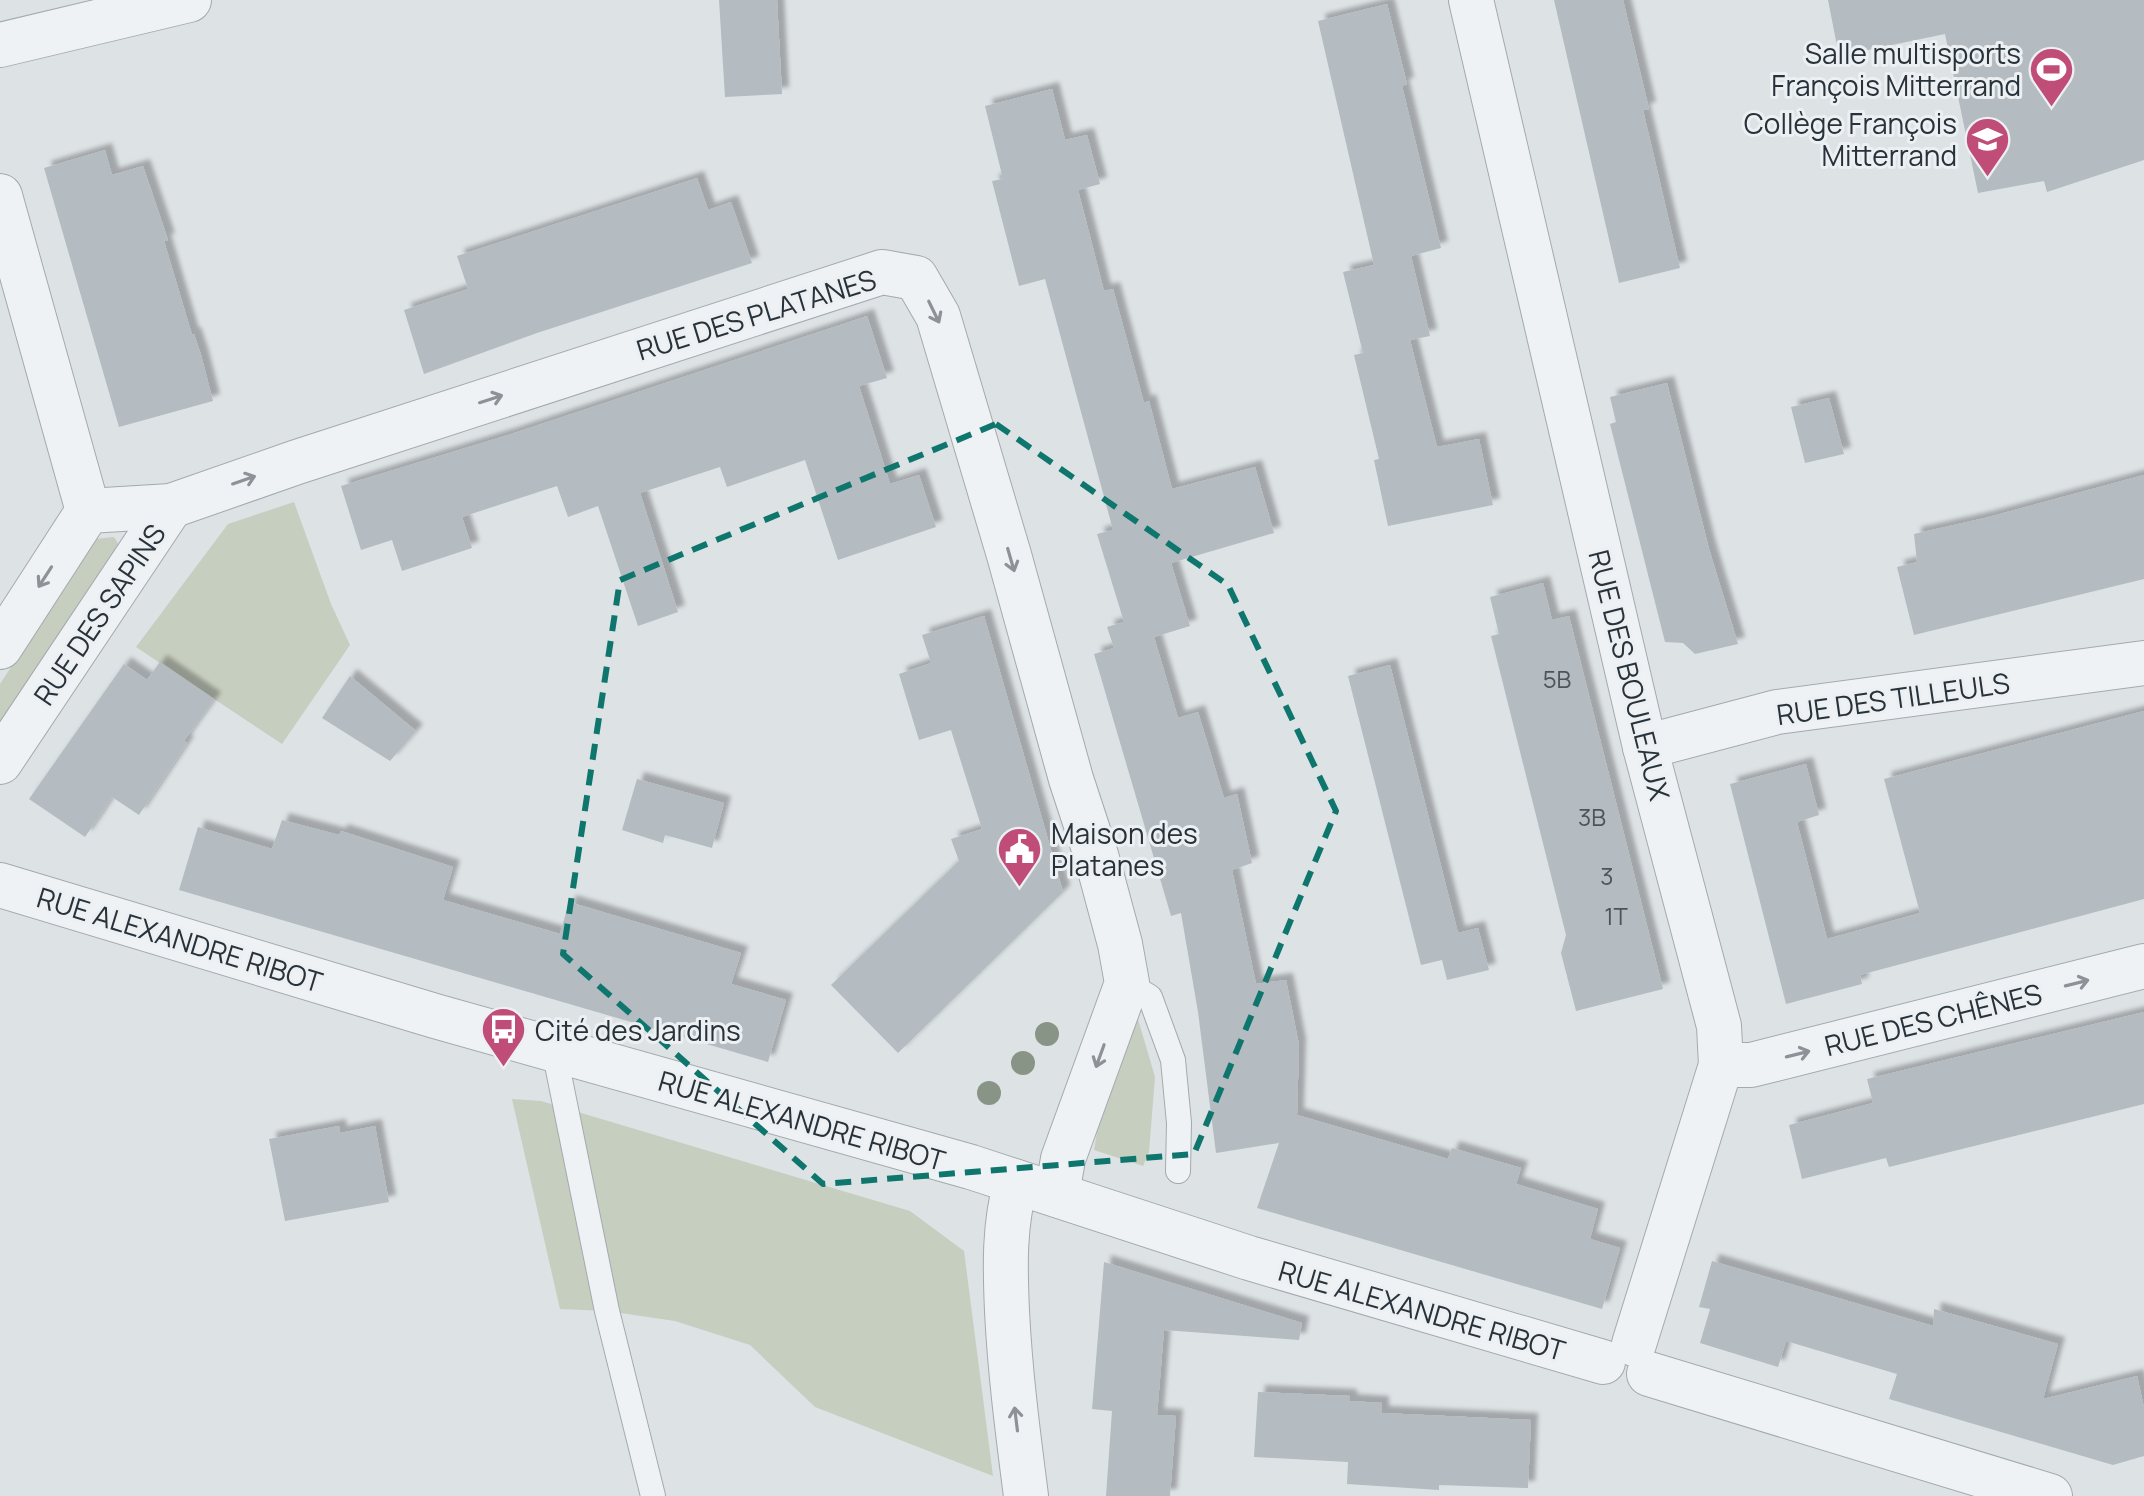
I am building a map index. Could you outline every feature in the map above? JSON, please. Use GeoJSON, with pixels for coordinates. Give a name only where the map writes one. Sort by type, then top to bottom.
{"type":"FeatureCollection","features":[{"type":"Feature","properties":{"kind":"street"},"geometry":{"type":"LineString","coordinates":[[0,45],[189,0]]}},
{"type":"Feature","properties":{"kind":"street","name":"RUE DES BOULEAUX"},"geometry":{"type":"LineString","coordinates":[[1471,0],[1645,747],[1719,1026],[1721,1065],[1628,1360]]}},
{"type":"Feature","properties":{"kind":"street"},"geometry":{"type":"LineString","coordinates":[[0,196],[88,511],[0,647]]}},
{"type":"Feature","properties":{"kind":"street","name":"RUE DES PLATANES"},"geometry":{"type":"LineString","coordinates":[[171,506],[882,272],[916,278],[943,331],[1100,870],[1127,983]]}},
{"type":"Feature","properties":{"kind":"street"},"geometry":{"type":"LineString","coordinates":[[88,511],[171,506]]}},
{"type":"Feature","properties":{"kind":"street","name":"RUE DES SAPINS"},"geometry":{"type":"LineString","coordinates":[[0,762],[171,506]]}},
{"type":"Feature","properties":{"kind":"street","name":"RUE DES TILLEULS"},"geometry":{"type":"LineString","coordinates":[[1645,747],[1777,712],[2144,663]]}},
{"type":"Feature","properties":{"kind":"street","name":"RUE ALEXANDRE RIBOT"},"geometry":{"type":"LineString","coordinates":[[0,885],[554,1050],[1036,1188],[1249,1258],[1628,1360],[2050,1496]]}},
{"type":"Feature","properties":{"kind":"street","name":"RUE DES CHÊNES"},"geometry":{"type":"LineString","coordinates":[[1721,1065],[1751,1065],[2144,966]]}},
{"type":"Feature","properties":{"kind":"street"},"geometry":{"type":"LineString","coordinates":[[1026,1496],[1010,1374],[1005,1255],[1009,1208],[1036,1188],[1063,1159],[1127,983]]}},
{"type":"Feature","properties":{"kind":"lane"},"geometry":{"type":"LineString","coordinates":[[1127,983],[1150,997],[1173,1060],[1179,1123],[1178,1171]]}},
{"type":"Feature","properties":{"kind":"lane"},"geometry":{"type":"LineString","coordinates":[[554,1050],[607,1311],[653,1496]]}},
{"type":"Feature","properties":{"kind":"highlighted area"},"geometry":{"type":"Polygon","coordinates":[[[996,424],[1228,585],[1336,811],[1194,1154],[823,1184],[563,954],[620,580],[996,424]]]}},
{"type":"Feature","properties":{"kind":"green space"},"geometry":{"type":"Polygon","coordinates":[[[294,502],[331,604],[350,645],[282,744],[136,647],[228,524],[294,502]]]}},
{"type":"Feature","properties":{"kind":"green space"},"geometry":{"type":"Polygon","coordinates":[[[114,537],[121,548],[0,731],[0,684],[95,539],[114,537]]]}},
{"type":"Feature","properties":{"kind":"green space"},"geometry":{"type":"Polygon","coordinates":[[[1135,1009],[1155,1077],[1149,1152],[1143,1166],[1094,1150],[1104,1091],[1135,1009]]]}},
{"type":"Feature","properties":{"kind":"green space"},"geometry":{"type":"Polygon","coordinates":[[[512,1099],[541,1101],[910,1211],[964,1251],[993,1476],[815,1407],[750,1345],[675,1321],[607,1311],[560,1309],[512,1099]]]}},
{"type":"Feature","properties":{"kind":"building"},"geometry":{"type":"Polygon","coordinates":[[[719,0],[777,0],[782,94],[725,97],[719,0]]]}},
{"type":"Feature","properties":{"kind":"building"},"geometry":{"type":"Polygon","coordinates":[[[1554,0],[1623,0],[1649,109],[1643,110],[1680,268],[1619,283],[1554,0]]]}},
{"type":"Feature","properties":{"kind":"building","name":"Salle multisports François Mitterrand"},"geometry":{"type":"Polygon","coordinates":[[[1828,0],[2144,0],[2144,160],[2047,192],[2044,181],[1978,193],[1945,34],[1839,56],[1828,0]]]}},
{"type":"Feature","properties":{"kind":"building"},"geometry":{"type":"Polygon","coordinates":[[[1387,4],[1407,84],[1402,86],[1441,248],[1411,256],[1430,336],[1410,340],[1437,447],[1479,439],[1493,505],[1388,526],[1374,460],[1379,459],[1354,355],[1363,353],[1343,272],[1374,265],[1318,21],[1387,4]]]}},
{"type":"Feature","properties":{"kind":"building"},"geometry":{"type":"Polygon","coordinates":[[[1052,89],[1065,140],[1087,135],[1100,184],[1078,190],[1104,291],[1113,289],[1144,403],[1149,401],[1172,489],[1255,467],[1274,533],[1171,563],[1190,626],[1154,637],[1178,718],[1198,712],[1224,798],[1237,794],[1252,863],[1232,870],[1256,984],[1286,980],[1299,1045],[1297,1115],[1448,1159],[1452,1148],[1521,1168],[1516,1184],[1598,1209],[1590,1239],[1620,1248],[1602,1309],[1257,1208],[1279,1143],[1216,1153],[1198,1012],[1181,913],[1171,916],[1094,654],[1114,648],[1107,627],[1124,622],[1097,534],[1113,530],[1045,279],[1019,286],[992,181],[1003,179],[985,106],[1052,89]]]}},
{"type":"Feature","properties":{"kind":"building"},"geometry":{"type":"Polygon","coordinates":[[[105,150],[112,175],[143,166],[168,240],[164,241],[213,401],[119,427],[44,168],[105,150]]]}},
{"type":"Feature","properties":{"kind":"building"},"geometry":{"type":"Polygon","coordinates":[[[697,178],[708,210],[731,202],[752,263],[537,333],[424,374],[404,310],[468,289],[457,256],[697,178]]]}},
{"type":"Feature","properties":{"kind":"building"},"geometry":{"type":"Polygon","coordinates":[[[867,316],[887,378],[859,386],[890,484],[919,475],[936,527],[838,560],[805,460],[727,487],[720,467],[640,493],[678,612],[638,626],[598,506],[568,517],[557,486],[462,517],[472,548],[402,571],[392,540],[361,550],[341,486],[508,435],[867,316]]]}},
{"type":"Feature","properties":{"kind":"building"},"geometry":{"type":"Polygon","coordinates":[[[1667,383],[1709,549],[1738,644],[1695,654],[1683,643],[1665,642],[1610,424],[1616,422],[1610,397],[1667,383]]]}},
{"type":"Feature","properties":{"kind":"building"},"geometry":{"type":"Polygon","coordinates":[[[1829,398],[1844,454],[1805,463],[1791,407],[1829,398]]]}},
{"type":"Feature","properties":{"kind":"building"},"geometry":{"type":"Polygon","coordinates":[[[2144,475],[2144,579],[1914,635],[1897,567],[1917,562],[1914,534],[2144,475]]]}},
{"type":"Feature","properties":{"kind":"building"},"geometry":{"type":"Polygon","coordinates":[[[1543,583],[1552,620],[1569,616],[1663,989],[1576,1011],[1561,953],[1566,935],[1491,636],[1499,634],[1490,597],[1543,583]]]}},
{"type":"Feature","properties":{"kind":"building"},"geometry":{"type":"Polygon","coordinates":[[[984,616],[1063,892],[898,1053],[831,985],[959,861],[951,839],[982,829],[951,730],[919,740],[899,674],[931,663],[922,635],[984,616]]]}},
{"type":"Feature","properties":{"kind":"building"},"geometry":{"type":"Polygon","coordinates":[[[160,662],[214,699],[139,815],[112,797],[85,837],[29,799],[124,664],[147,680],[160,662]]]}},
{"type":"Feature","properties":{"kind":"building"},"geometry":{"type":"Polygon","coordinates":[[[1390,665],[1458,933],[1478,928],[1489,970],[1447,980],[1442,960],[1421,965],[1348,676],[1390,665]]]}},
{"type":"Feature","properties":{"kind":"building"},"geometry":{"type":"Polygon","coordinates":[[[350,676],[416,731],[390,761],[322,718],[350,676]]]}},
{"type":"Feature","properties":{"kind":"building"},"geometry":{"type":"Polygon","coordinates":[[[2144,711],[2144,899],[1860,975],[1862,984],[1786,1004],[1730,784],[1806,764],[1819,815],[1797,822],[1827,939],[1920,913],[1884,779],[2144,711]]]}},
{"type":"Feature","properties":{"kind":"building"},"geometry":{"type":"Polygon","coordinates":[[[637,779],[724,803],[712,848],[665,835],[663,843],[622,830],[637,779]]]}},
{"type":"Feature","properties":{"kind":"building"},"geometry":{"type":"Polygon","coordinates":[[[282,820],[339,835],[341,831],[453,867],[443,900],[560,934],[569,902],[741,953],[731,984],[786,1000],[768,1062],[179,890],[198,827],[272,849],[282,820]]]}},
{"type":"Feature","properties":{"kind":"building"},"geometry":{"type":"Polygon","coordinates":[[[2144,1012],[2144,1104],[1889,1167],[1886,1158],[1802,1179],[1789,1125],[1873,1103],[1867,1079],[2144,1012]]]}},
{"type":"Feature","properties":{"kind":"building"},"geometry":{"type":"Polygon","coordinates":[[[339,1126],[340,1133],[375,1126],[389,1202],[285,1221],[269,1139],[339,1126]]]}},
{"type":"Feature","properties":{"kind":"building"},"geometry":{"type":"Polygon","coordinates":[[[1712,1261],[1933,1326],[1934,1309],[2058,1344],[2043,1399],[2137,1376],[2144,1408],[2144,1456],[2113,1465],[1889,1399],[1897,1374],[1786,1341],[1778,1367],[1700,1343],[1710,1309],[1699,1307],[1712,1261]]]}},
{"type":"Feature","properties":{"kind":"building"},"geometry":{"type":"Polygon","coordinates":[[[1104,1262],[1302,1323],[1299,1340],[1164,1330],[1157,1415],[1176,1416],[1170,1496],[1106,1496],[1112,1411],[1092,1409],[1104,1262]]]}},
{"type":"Feature","properties":{"kind":"building"},"geometry":{"type":"Polygon","coordinates":[[[1258,1392],[1350,1396],[1350,1401],[1382,1403],[1382,1413],[1531,1420],[1528,1488],[1439,1485],[1439,1490],[1347,1484],[1348,1462],[1254,1457],[1258,1392]]]}},
{"type":"Feature","properties":{"kind":"place","name":"Salle multisports François Mitterrand"},"geometry":{"type":"Point","coordinates":[2052,108]}},
{"type":"Feature","properties":{"kind":"place","name":"Collège François Mitterrand"},"geometry":{"type":"Point","coordinates":[1988,178]}},
{"type":"Feature","properties":{"kind":"place","name":"Maison des Platanes"},"geometry":{"type":"Point","coordinates":[1020,888]}},
{"type":"Feature","properties":{"kind":"place","name":"Cité des Jardins"},"geometry":{"type":"Point","coordinates":[504,1069]}}]}
